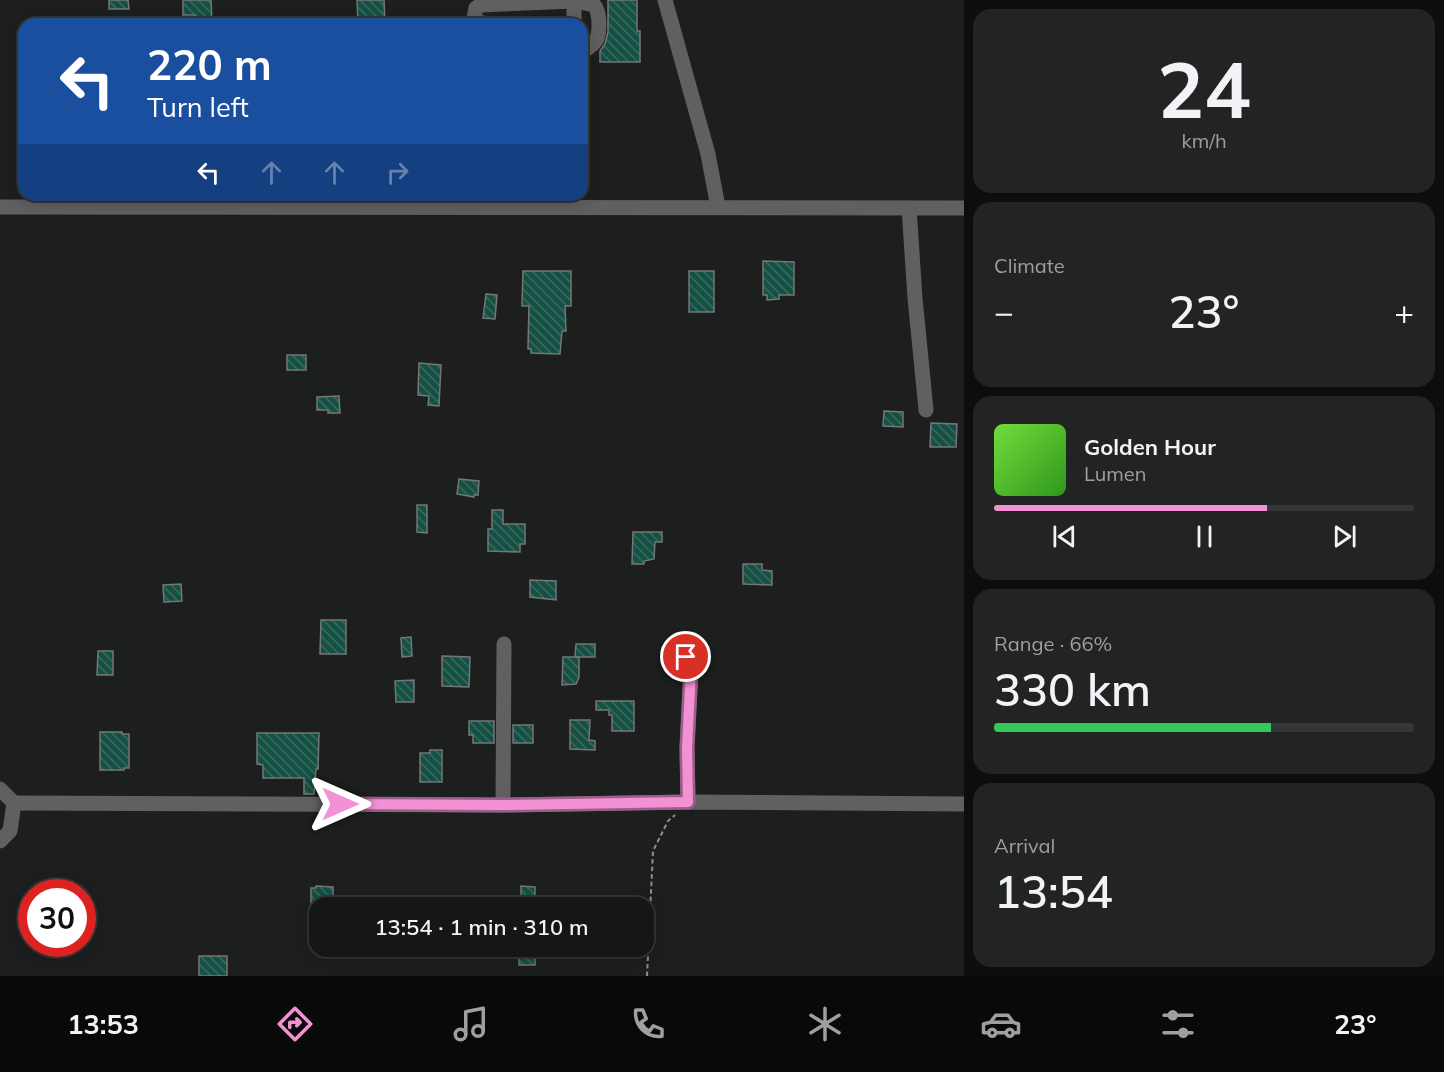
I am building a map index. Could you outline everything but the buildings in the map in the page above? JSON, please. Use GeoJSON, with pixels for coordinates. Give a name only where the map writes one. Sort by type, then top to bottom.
{"type":"FeatureCollection","features":[{"type":"Feature","properties":{"kind":"street"},"geometry":{"type":"LineString","coordinates":[[665,0],[708,154],[718,207]]}},
{"type":"Feature","properties":{"kind":"street"},"geometry":{"type":"LineString","coordinates":[[574,2],[574,18]]}},
{"type":"Feature","properties":{"kind":"street"},"geometry":{"type":"LineString","coordinates":[[474,18],[476,8],[481,5],[574,2],[594,5],[598,13],[596,41],[588,47]]}},
{"type":"Feature","properties":{"kind":"street"},"geometry":{"type":"LineString","coordinates":[[0,207],[247,201],[574,201],[718,207],[964,208]]}},
{"type":"Feature","properties":{"kind":"street"},"geometry":{"type":"LineString","coordinates":[[909,208],[926,410]]}},
{"type":"Feature","properties":{"kind":"street"},"geometry":{"type":"LineString","coordinates":[[503,805],[504,644]]}},
{"type":"Feature","properties":{"kind":"street"},"geometry":{"type":"LineString","coordinates":[[686,657],[691,668],[687,748],[688,802]]}},
{"type":"Feature","properties":{"kind":"street"},"geometry":{"type":"LineString","coordinates":[[0,789],[14,803],[964,804]]}},
{"type":"Feature","properties":{"kind":"street"},"geometry":{"type":"LineString","coordinates":[[0,841],[10,831],[14,803]]}},
{"type":"Feature","properties":{"kind":"path"},"geometry":{"type":"LineString","coordinates":[[647,976],[653,851],[668,821],[688,802]]}},
{"type":"Feature","properties":{"kind":"route"},"geometry":{"type":"LineString","coordinates":[[340,804],[503,805],[688,802],[687,748],[691,668],[686,657]]}}]}
